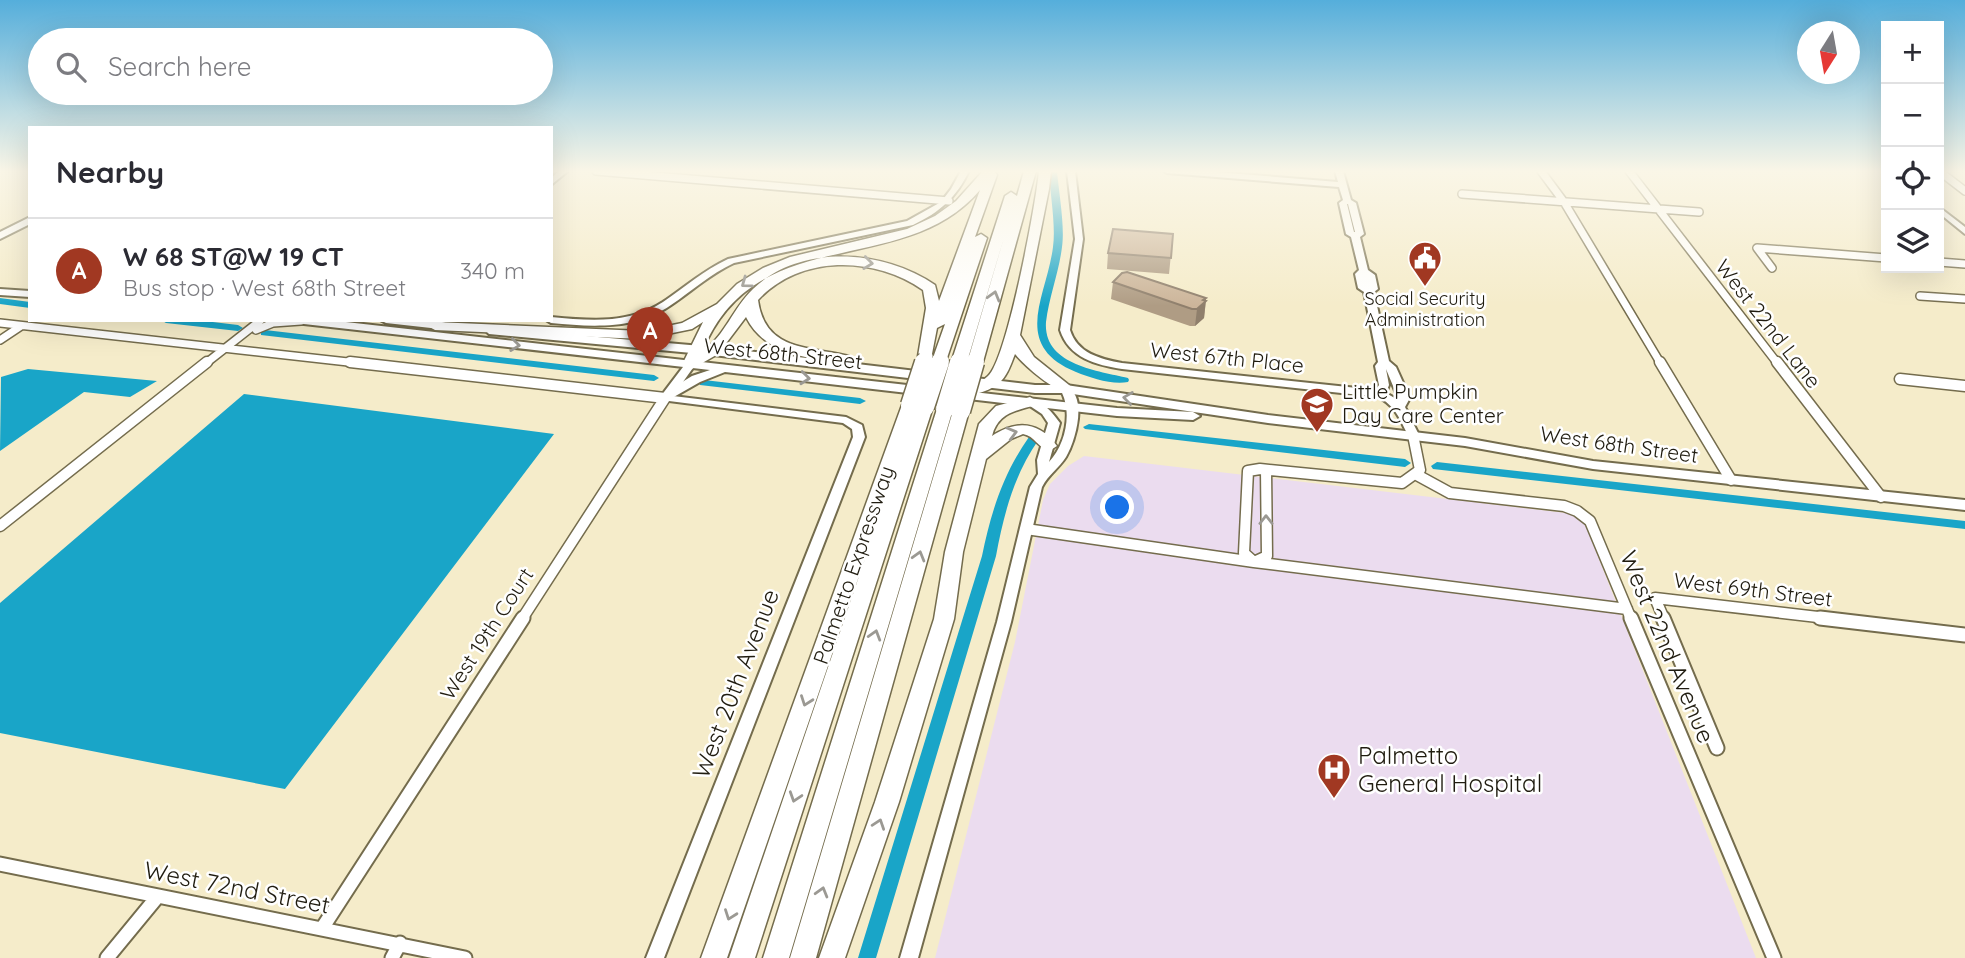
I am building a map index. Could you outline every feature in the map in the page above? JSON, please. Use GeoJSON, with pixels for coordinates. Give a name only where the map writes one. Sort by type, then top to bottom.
{"type":"FeatureCollection","features":[{"type":"Feature","properties":{"kind":"highway"},"geometry":{"type":"LineString","coordinates":[[690,365],[694,349],[727,300],[744,283],[783,263],[891,238],[944,216]]}},
{"type":"Feature","properties":{"kind":"highway"},"geometry":{"type":"LineString","coordinates":[[934,357],[978,216]]}},
{"type":"Feature","properties":{"kind":"highway"},"geometry":{"type":"LineString","coordinates":[[934,357],[986,216]]}},
{"type":"Feature","properties":{"kind":"highway"},"geometry":{"type":"LineString","coordinates":[[968,361],[1006,216]]}},
{"type":"Feature","properties":{"kind":"highway","name":"Palmetto Expressway"},"geometry":{"type":"LineString","coordinates":[[714,958],[935,405],[968,361],[1016,216]]}},
{"type":"Feature","properties":{"kind":"highway"},"geometry":{"type":"LineString","coordinates":[[987,424],[984,414],[985,385],[1012,334],[1039,216]]}},
{"type":"Feature","properties":{"kind":"highway"},"geometry":{"type":"LineString","coordinates":[[690,365],[713,351],[751,300],[767,285],[800,269],[856,261],[894,267],[921,280],[929,288],[933,298],[935,405],[776,958]]}},
{"type":"Feature","properties":{"kind":"highway"},"geometry":{"type":"LineString","coordinates":[[435,326],[643,335],[687,326],[727,300]]}},
{"type":"Feature","properties":{"kind":"highway"},"geometry":{"type":"LineString","coordinates":[[751,300],[754,324],[774,342],[800,351],[844,359]]}},
{"type":"Feature","properties":{"kind":"highway"},"geometry":{"type":"LineString","coordinates":[[1012,334],[1018,352],[1028,362],[1054,377],[1066,389]]}},
{"type":"Feature","properties":{"kind":"highway"},"geometry":{"type":"LineString","coordinates":[[742,958],[935,405],[985,385]]}},
{"type":"Feature","properties":{"kind":"highway"},"geometry":{"type":"LineString","coordinates":[[832,958],[895,778],[944,619],[954,552],[987,424],[1002,409],[1030,402]]}},
{"type":"Feature","properties":{"kind":"highway","name":"Palmetto Expressway"},"geometry":{"type":"LineString","coordinates":[[803,958],[935,405]]}},
{"type":"Feature","properties":{"kind":"highway"},"geometry":{"type":"LineString","coordinates":[[978,459],[998,438],[1012,431],[1036,433],[1049,446]]}},
{"type":"Feature","properties":{"kind":"main road"},"geometry":{"type":"LineString","coordinates":[[0,236],[28,221]]}},
{"type":"Feature","properties":{"kind":"main road"},"geometry":{"type":"LineString","coordinates":[[0,284],[28,286]]}},
{"type":"Feature","properties":{"kind":"main road"},"geometry":{"type":"LineString","coordinates":[[0,292],[28,294]]}},
{"type":"Feature","properties":{"kind":"main road","name":"West 68th Street"},"geometry":{"type":"LineString","coordinates":[[310,322],[732,370],[935,405]]}},
{"type":"Feature","properties":{"kind":"main road","name":"West 68th Street"},"geometry":{"type":"LineString","coordinates":[[402,322],[713,351],[985,385],[1066,389],[1268,419],[1472,443],[1593,465],[1965,506]]}},
{"type":"Feature","properties":{"kind":"main road","name":"West 68th Street"},"geometry":{"type":"LineString","coordinates":[[713,351],[727,349],[844,359],[985,385],[1030,402],[1268,419]]}},
{"type":"Feature","properties":{"kind":"main road"},"geometry":{"type":"LineString","coordinates":[[665,398],[706,374],[732,370]]}},
{"type":"Feature","properties":{"kind":"street"},"geometry":{"type":"LineString","coordinates":[[553,320],[615,324],[635,320],[665,305],[716,267],[731,261],[886,230],[926,216]]}},
{"type":"Feature","properties":{"kind":"street","name":"West 67th Place"},"geometry":{"type":"LineString","coordinates":[[1076,216],[1079,239],[1065,330],[1067,339],[1075,348],[1093,359],[1122,366],[1380,394]]}},
{"type":"Feature","properties":{"kind":"street"},"geometry":{"type":"LineString","coordinates":[[1355,216],[1360,234],[1355,235],[1364,271],[1360,274],[1363,288],[1369,291],[1384,363],[1391,367],[1404,397],[1399,407]]}},
{"type":"Feature","properties":{"kind":"street"},"geometry":{"type":"LineString","coordinates":[[1572,216],[1731,480]]}},
{"type":"Feature","properties":{"kind":"street","name":"West 22nd Lane"},"geometry":{"type":"LineString","coordinates":[[1662,216],[1881,497]]}},
{"type":"Feature","properties":{"kind":"street"},"geometry":{"type":"LineString","coordinates":[[1947,216],[1965,231]]}},
{"type":"Feature","properties":{"kind":"street"},"geometry":{"type":"LineString","coordinates":[[1772,268],[1757,248],[1881,258]]}},
{"type":"Feature","properties":{"kind":"street"},"geometry":{"type":"LineString","coordinates":[[1944,262],[1965,264]]}},
{"type":"Feature","properties":{"kind":"street"},"geometry":{"type":"LineString","coordinates":[[1920,296],[1965,299]]}},
{"type":"Feature","properties":{"kind":"street"},"geometry":{"type":"LineString","coordinates":[[553,313],[603,318],[649,313]]}},
{"type":"Feature","properties":{"kind":"street"},"geometry":{"type":"LineString","coordinates":[[0,526],[258,322]]}},
{"type":"Feature","properties":{"kind":"street"},"geometry":{"type":"LineString","coordinates":[[223,350],[266,324],[289,322]]}},
{"type":"Feature","properties":{"kind":"street"},"geometry":{"type":"LineString","coordinates":[[0,323],[665,398]]}},
{"type":"Feature","properties":{"kind":"street"},"geometry":{"type":"LineString","coordinates":[[0,340],[22,326]]}},
{"type":"Feature","properties":{"kind":"street"},"geometry":{"type":"LineString","coordinates":[[1254,562],[1244,553],[1246,473],[1251,470],[1394,483],[1405,482],[1417,475],[1420,470],[1419,457],[1413,436],[1399,407],[1380,394],[1384,385],[1380,366],[1384,363]]}},
{"type":"Feature","properties":{"kind":"street","name":"West 19th Court"},"geometry":{"type":"LineString","coordinates":[[323,927],[665,398],[690,365]]}},
{"type":"Feature","properties":{"kind":"street"},"geometry":{"type":"LineString","coordinates":[[1900,379],[1965,386]]}},
{"type":"Feature","properties":{"kind":"street"},"geometry":{"type":"LineString","coordinates":[[909,958],[993,663],[1033,494],[1043,472],[1061,455],[1073,407],[1072,396],[1066,389]]}},
{"type":"Feature","properties":{"kind":"street","name":"West 20th Avenue"},"geometry":{"type":"LineString","coordinates":[[655,958],[859,437],[858,427],[846,420],[665,398]]}},
{"type":"Feature","properties":{"kind":"street"},"geometry":{"type":"LineString","coordinates":[[1030,402],[1046,412],[1054,423],[1049,446],[1041,462],[1043,472]]}},
{"type":"Feature","properties":{"kind":"street"},"geometry":{"type":"LineString","coordinates":[[1254,562],[1266,556],[1266,470]]}},
{"type":"Feature","properties":{"kind":"street","name":"West 22nd Avenue"},"geometry":{"type":"LineString","coordinates":[[1417,475],[1450,493],[1555,505],[1582,513],[1592,525],[1774,958]]}},
{"type":"Feature","properties":{"kind":"street"},"geometry":{"type":"LineString","coordinates":[[1026,530],[1627,609]]}},
{"type":"Feature","properties":{"kind":"street","name":"West 69th Street"},"geometry":{"type":"LineString","coordinates":[[1717,748],[1655,598],[1965,635]]}},
{"type":"Feature","properties":{"kind":"street","name":"West 72nd Street"},"geometry":{"type":"LineString","coordinates":[[0,864],[323,927],[465,958]]}},
{"type":"Feature","properties":{"kind":"street"},"geometry":{"type":"LineString","coordinates":[[107,958],[158,896]]}},
{"type":"Feature","properties":{"kind":"street"},"geometry":{"type":"LineString","coordinates":[[392,958],[401,943]]}},
{"type":"Feature","properties":{"kind":"shaded area","name":"Palmetto General Hospital"},"geometry":{"type":"Polygon","coordinates":[[[1084,456],[1566,513],[1584,521],[1756,958],[935,958],[1015,642],[1043,500],[1050,484],[1068,466],[1084,456]]]}},
{"type":"Feature","properties":{"kind":"water"},"geometry":{"type":"Polygon","coordinates":[[[28,369],[157,381],[130,397],[84,392],[0,451],[1,377],[28,369]]]}},
{"type":"Feature","properties":{"kind":"water"},"geometry":{"type":"Polygon","coordinates":[[[244,394],[554,434],[285,789],[0,733],[0,603],[244,394]]]}},
{"type":"Feature","properties":{"kind":"building"},"geometry":{"type":"Polygon","coordinates":[[[1113,229],[1173,234],[1171,258],[1108,253],[1113,229]]]}},
{"type":"Feature","properties":{"kind":"building"},"geometry":{"type":"Polygon","coordinates":[[[1127,272],[1206,298],[1203,300],[1206,301],[1197,309],[1192,309],[1113,282],[1127,272]]]}},
{"type":"Feature","properties":{"kind":"waterway"},"geometry":{"type":"LineString","coordinates":[[1056,216],[1058,245],[1041,324],[1044,338],[1050,350],[1071,366],[1124,380]]}},
{"type":"Feature","properties":{"kind":"waterway"},"geometry":{"type":"LineString","coordinates":[[0,301],[28,305]]}},
{"type":"Feature","properties":{"kind":"waterway"},"geometry":{"type":"LineString","coordinates":[[184,322],[238,328]]}},
{"type":"Feature","properties":{"kind":"waterway"},"geometry":{"type":"LineString","coordinates":[[265,333],[654,378]]}},
{"type":"Feature","properties":{"kind":"waterway"},"geometry":{"type":"LineString","coordinates":[[704,383],[860,401]]}},
{"type":"Feature","properties":{"kind":"waterway"},"geometry":{"type":"LineString","coordinates":[[1089,427],[1405,463]]}},
{"type":"Feature","properties":{"kind":"waterway"},"geometry":{"type":"LineString","coordinates":[[867,958],[989,556],[1004,494],[1023,453],[1033,439]]}},
{"type":"Feature","properties":{"kind":"waterway"},"geometry":{"type":"LineString","coordinates":[[1437,466],[1965,525]]}},
{"type":"Feature","properties":{"kind":"place","name":"Social Security Administration"},"geometry":{"type":"Point","coordinates":[1425,288]}},
{"type":"Feature","properties":{"kind":"place","name":"W 68 ST@W 19 CT"},"geometry":{"type":"Point","coordinates":[650,365]}},
{"type":"Feature","properties":{"kind":"place","name":"Little Pumpkin Day Care Center"},"geometry":{"type":"Point","coordinates":[1317,434]}},
{"type":"Feature","properties":{"kind":"place","name":"Palmetto General Hospital"},"geometry":{"type":"Point","coordinates":[1334,800]}}]}
